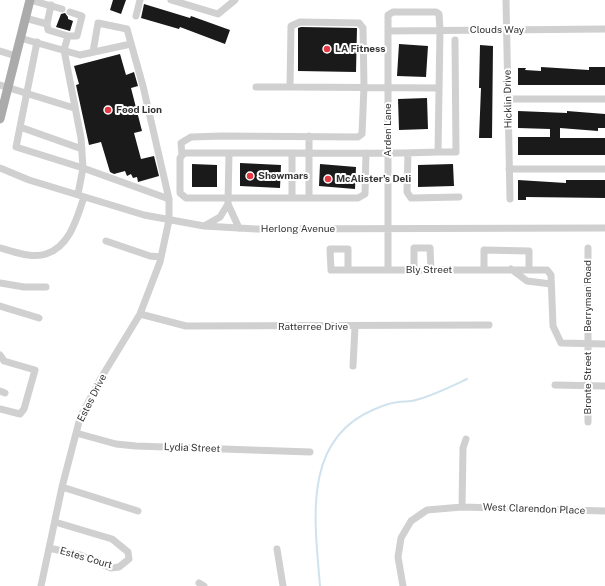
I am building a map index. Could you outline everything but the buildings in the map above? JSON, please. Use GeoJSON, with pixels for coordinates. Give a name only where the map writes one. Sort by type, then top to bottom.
{"type":"FeatureCollection","features":[{"type":"Feature","properties":{"kind":"main road"},"geometry":{"type":"LineString","coordinates":[[0,119],[4,87],[16,56],[30,0]]}},
{"type":"Feature","properties":{"kind":"street"},"geometry":{"type":"LineString","coordinates":[[30,0],[62,9]]}},
{"type":"Feature","properties":{"kind":"street"},"geometry":{"type":"LineString","coordinates":[[136,16],[140,0]]}},
{"type":"Feature","properties":{"kind":"street"},"geometry":{"type":"LineString","coordinates":[[170,0],[218,14],[235,0]]}},
{"type":"Feature","properties":{"kind":"street","name":"Hicklin Drive"},"geometry":{"type":"LineString","coordinates":[[506,0],[510,199]]}},
{"type":"Feature","properties":{"kind":"street"},"geometry":{"type":"LineString","coordinates":[[51,5],[47,24],[48,30],[68,36],[77,36],[82,16],[70,12]]}},
{"type":"Feature","properties":{"kind":"street","name":"Arden Lane"},"geometry":{"type":"LineString","coordinates":[[388,229],[388,14],[393,12],[436,12],[439,14],[440,30]]}},
{"type":"Feature","properties":{"kind":"street"},"geometry":{"type":"LineString","coordinates":[[25,18],[47,24]]}},
{"type":"Feature","properties":{"kind":"street"},"geometry":{"type":"LineString","coordinates":[[290,86],[291,26],[300,22],[359,23],[363,28],[364,86],[362,134],[358,137],[191,137],[182,143],[182,155],[180,158],[180,193],[186,198],[228,200],[362,197],[365,194],[366,153]]}},
{"type":"Feature","properties":{"kind":"street","name":"Estes Drive"},"geometry":{"type":"LineString","coordinates":[[41,586],[62,487],[80,418],[91,396],[140,314],[160,258],[169,220],[169,199],[127,29],[98,23],[93,52]]}},
{"type":"Feature","properties":{"kind":"street","name":"Clouds Way"},"geometry":{"type":"LineString","coordinates":[[388,31],[605,29]]}},
{"type":"Feature","properties":{"kind":"street"},"geometry":{"type":"LineString","coordinates":[[438,152],[440,30]]}},
{"type":"Feature","properties":{"kind":"street"},"geometry":{"type":"LineString","coordinates":[[0,248],[32,254],[45,254],[54,250],[72,231],[81,196],[83,168],[82,150],[64,50],[68,36]]}},
{"type":"Feature","properties":{"kind":"street"},"geometry":{"type":"LineString","coordinates":[[20,38],[80,55],[131,44]]}},
{"type":"Feature","properties":{"kind":"street"},"geometry":{"type":"LineString","coordinates":[[182,155],[184,153],[456,152],[455,40]]}},
{"type":"Feature","properties":{"kind":"street"},"geometry":{"type":"LineString","coordinates":[[37,42],[16,148],[83,168],[169,199]]}},
{"type":"Feature","properties":{"kind":"street"},"geometry":{"type":"LineString","coordinates":[[0,53],[16,56]]}},
{"type":"Feature","properties":{"kind":"street"},"geometry":{"type":"LineString","coordinates":[[256,87],[364,86],[439,88]]}},
{"type":"Feature","properties":{"kind":"street"},"geometry":{"type":"LineString","coordinates":[[4,87],[74,108]]}},
{"type":"Feature","properties":{"kind":"street"},"geometry":{"type":"LineString","coordinates":[[508,99],[605,99]]}},
{"type":"Feature","properties":{"kind":"street"},"geometry":{"type":"LineString","coordinates":[[20,127],[82,150]]}},
{"type":"Feature","properties":{"kind":"street"},"geometry":{"type":"LineString","coordinates":[[309,136],[309,197]]}},
{"type":"Feature","properties":{"kind":"street"},"geometry":{"type":"LineString","coordinates":[[229,153],[228,200],[239,228]]}},
{"type":"Feature","properties":{"kind":"street"},"geometry":{"type":"LineString","coordinates":[[292,153],[292,198]]}},
{"type":"Feature","properties":{"kind":"street"},"geometry":{"type":"LineString","coordinates":[[408,153],[407,192],[411,198],[459,197]]}},
{"type":"Feature","properties":{"kind":"street","name":"Herlong Avenue"},"geometry":{"type":"LineString","coordinates":[[0,168],[29,180],[144,215],[204,226],[239,228],[388,229],[605,228]]}},
{"type":"Feature","properties":{"kind":"street"},"geometry":{"type":"LineString","coordinates":[[509,169],[605,169]]}},
{"type":"Feature","properties":{"kind":"street"},"geometry":{"type":"LineString","coordinates":[[204,226],[220,217],[228,200]]}},
{"type":"Feature","properties":{"kind":"street"},"geometry":{"type":"LineString","coordinates":[[388,229],[388,270]]}},
{"type":"Feature","properties":{"kind":"street"},"geometry":{"type":"LineString","coordinates":[[106,241],[160,258]]}},
{"type":"Feature","properties":{"kind":"street"},"geometry":{"type":"LineString","coordinates":[[414,270],[414,248],[430,248],[431,270]]}},
{"type":"Feature","properties":{"kind":"street","name":"Berryman Road"},"geometry":{"type":"LineString","coordinates":[[588,248],[588,343]]}},
{"type":"Feature","properties":{"kind":"street"},"geometry":{"type":"LineString","coordinates":[[484,269],[484,250],[529,251],[529,269]]}},
{"type":"Feature","properties":{"kind":"street"},"geometry":{"type":"LineString","coordinates":[[511,269],[527,280],[551,284]]}},
{"type":"Feature","properties":{"kind":"street","name":"Bly Street"},"geometry":{"type":"LineString","coordinates":[[348,270],[547,270],[551,275],[553,326],[561,343],[605,344]]}},
{"type":"Feature","properties":{"kind":"street"},"geometry":{"type":"LineString","coordinates":[[0,283],[24,287],[46,287]]}},
{"type":"Feature","properties":{"kind":"street"},"geometry":{"type":"LineString","coordinates":[[0,306],[39,318]]}},
{"type":"Feature","properties":{"kind":"street","name":"Ratterree Drive"},"geometry":{"type":"LineString","coordinates":[[140,314],[186,326],[355,327],[489,325]]}},
{"type":"Feature","properties":{"kind":"street"},"geometry":{"type":"LineString","coordinates":[[353,366],[355,327]]}},
{"type":"Feature","properties":{"kind":"street","name":"Bronte Street"},"geometry":{"type":"LineString","coordinates":[[588,343],[588,422]]}},
{"type":"Feature","properties":{"kind":"street"},"geometry":{"type":"LineString","coordinates":[[0,355],[4,361],[35,370],[24,409],[20,414],[0,409]]}},
{"type":"Feature","properties":{"kind":"street"},"geometry":{"type":"LineString","coordinates":[[555,385],[605,386]]}},
{"type":"Feature","properties":{"kind":"street","name":"Lydia Street"},"geometry":{"type":"LineString","coordinates":[[76,433],[116,444],[136,446],[310,452]]}},
{"type":"Feature","properties":{"kind":"street"},"geometry":{"type":"LineString","coordinates":[[462,507],[463,448],[466,439]]}},
{"type":"Feature","properties":{"kind":"street"},"geometry":{"type":"LineString","coordinates":[[62,487],[138,511]]}},
{"type":"Feature","properties":{"kind":"street","name":"West Clarendon Place"},"geometry":{"type":"LineString","coordinates":[[403,586],[398,557],[401,538],[411,521],[427,510],[462,507],[605,511]]}},
{"type":"Feature","properties":{"kind":"street","name":"Estes Court"},"geometry":{"type":"LineString","coordinates":[[49,548],[80,555],[111,568],[119,567],[129,559],[128,552],[112,539],[55,522]]}},
{"type":"Feature","properties":{"kind":"street"},"geometry":{"type":"LineString","coordinates":[[277,549],[283,586]]}},
{"type":"Feature","properties":{"kind":"waterway"},"geometry":{"type":"LineString","coordinates":[[320,586],[316,536],[318,485],[324,461],[334,440],[351,423],[375,409],[392,403],[412,401],[423,398],[467,379]]}},
{"type":"Feature","properties":{"kind":"place","name":"LA Fitness"},"geometry":{"type":"Point","coordinates":[327,49]}},
{"type":"Feature","properties":{"kind":"place","name":"Food Lion"},"geometry":{"type":"Point","coordinates":[108,110]}},
{"type":"Feature","properties":{"kind":"place","name":"Showmars"},"geometry":{"type":"Point","coordinates":[250,176]}},
{"type":"Feature","properties":{"kind":"place","name":"McAlister's Deli"},"geometry":{"type":"Point","coordinates":[328,179]}}]}
